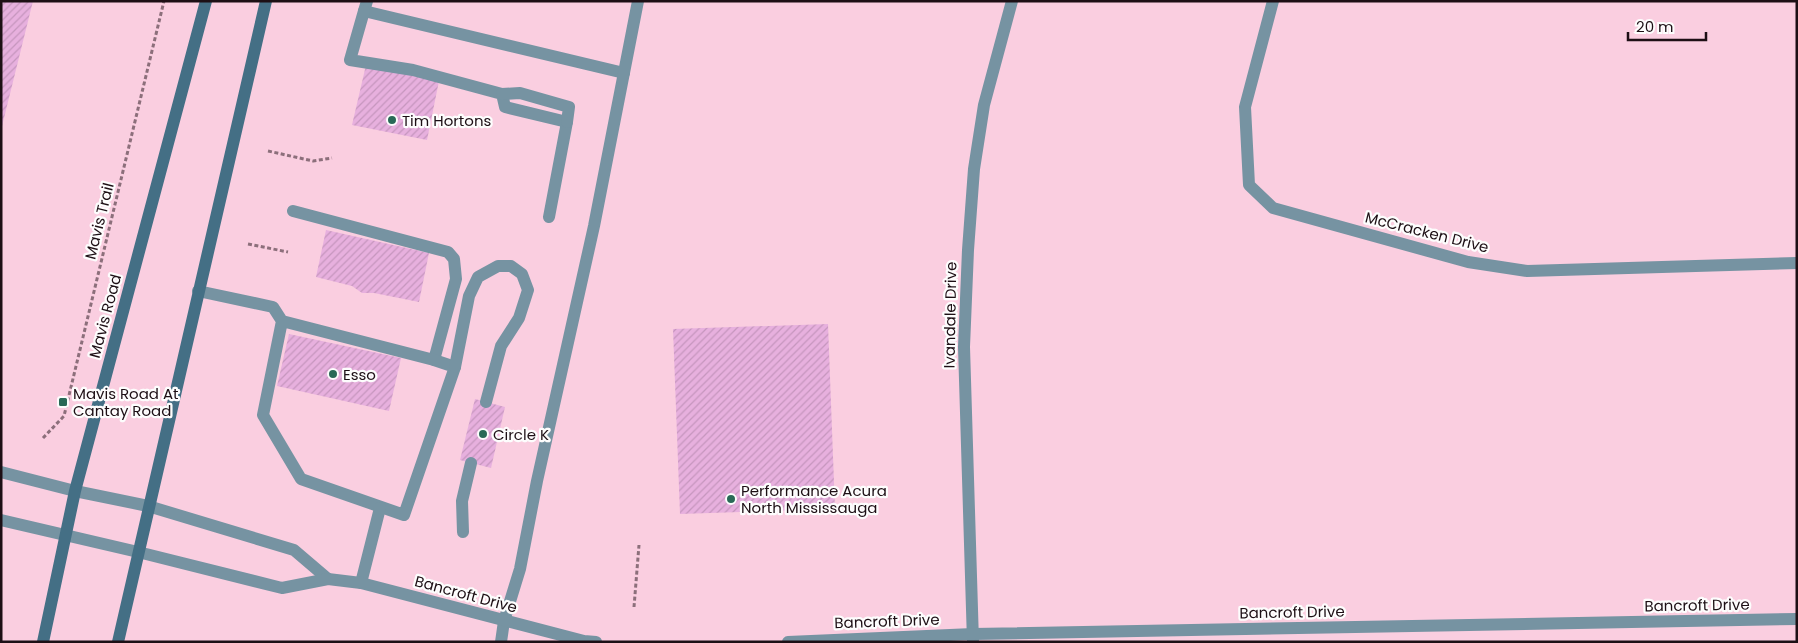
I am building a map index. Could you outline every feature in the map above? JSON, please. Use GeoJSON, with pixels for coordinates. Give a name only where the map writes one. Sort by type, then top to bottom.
{"type":"FeatureCollection","features":[{"type":"Feature","properties":{"kind":"main road","name":"Mavis Road"},"geometry":{"type":"LineString","coordinates":[[43,642],[75,491],[206,1]]}},
{"type":"Feature","properties":{"kind":"main road"},"geometry":{"type":"LineString","coordinates":[[118,642],[266,1]]}},
{"type":"Feature","properties":{"kind":"street"},"geometry":{"type":"LineString","coordinates":[[501,642],[504,621],[520,569],[537,481],[594,226],[638,1]]}},
{"type":"Feature","properties":{"kind":"street","name":"Ivandale Drive"},"geometry":{"type":"LineString","coordinates":[[973,638],[964,347],[968,250],[974,169],[984,105],[1012,1]]}},
{"type":"Feature","properties":{"kind":"street","name":"McCracken Drive"},"geometry":{"type":"LineString","coordinates":[[1273,1],[1245,106],[1249,185],[1273,208],[1468,262],[1527,271],[1797,263]]}},
{"type":"Feature","properties":{"kind":"street"},"geometry":{"type":"LineString","coordinates":[[549,216],[567,122],[505,107],[502,94],[413,70],[350,60],[366,6],[624,73]]}},
{"type":"Feature","properties":{"kind":"street"},"geometry":{"type":"LineString","coordinates":[[294,211],[448,252],[454,259],[456,279],[434,360]]}},
{"type":"Feature","properties":{"kind":"street"},"geometry":{"type":"LineString","coordinates":[[198,291],[274,307],[282,321],[263,415],[300,479],[404,515],[455,367],[470,296],[478,276],[498,266],[511,266],[522,274],[528,290],[519,318],[501,346],[486,402]]}},
{"type":"Feature","properties":{"kind":"street"},"geometry":{"type":"LineString","coordinates":[[282,321],[455,367]]}},
{"type":"Feature","properties":{"kind":"street"},"geometry":{"type":"LineString","coordinates":[[463,532],[462,501],[471,463]]}},
{"type":"Feature","properties":{"kind":"street"},"geometry":{"type":"LineString","coordinates":[[1,472],[75,491],[148,506],[294,550],[328,579]]}},
{"type":"Feature","properties":{"kind":"street"},"geometry":{"type":"LineString","coordinates":[[361,583],[380,508]]}},
{"type":"Feature","properties":{"kind":"street","name":"Bancroft Drive"},"geometry":{"type":"LineString","coordinates":[[1,520],[282,588],[328,579],[361,583],[504,621],[584,641],[596,642]]}},
{"type":"Feature","properties":{"kind":"street","name":"Bancroft Drive"},"geometry":{"type":"LineString","coordinates":[[788,642],[1797,619]]}},
{"type":"Feature","properties":{"kind":"path","name":"Mavis Trail"},"geometry":{"type":"LineString","coordinates":[[43,438],[64,416],[164,1]]}},
{"type":"Feature","properties":{"kind":"path"},"geometry":{"type":"LineString","coordinates":[[268,151],[313,161],[332,158]]}},
{"type":"Feature","properties":{"kind":"path"},"geometry":{"type":"LineString","coordinates":[[248,244],[288,252]]}},
{"type":"Feature","properties":{"kind":"path"},"geometry":{"type":"LineString","coordinates":[[634,607],[639,545]]}},
{"type":"Feature","properties":{"kind":"building"},"geometry":{"type":"Polygon","coordinates":[[[1,1],[33,1],[2,126],[1,126],[1,1]]]}},
{"type":"Feature","properties":{"kind":"building"},"geometry":{"type":"Polygon","coordinates":[[[366,65],[439,81],[427,140],[352,125],[366,65]]]}},
{"type":"Feature","properties":{"kind":"building"},"geometry":{"type":"Polygon","coordinates":[[[326,230],[429,253],[419,302],[374,293],[362,293],[352,286],[316,277],[326,230]]]}},
{"type":"Feature","properties":{"kind":"building"},"geometry":{"type":"Polygon","coordinates":[[[828,324],[835,509],[680,514],[673,329],[828,324]]]}},
{"type":"Feature","properties":{"kind":"building"},"geometry":{"type":"Polygon","coordinates":[[[289,334],[401,358],[389,411],[277,386],[289,334]]]}},
{"type":"Feature","properties":{"kind":"building","name":"Circle K"},"geometry":{"type":"Polygon","coordinates":[[[475,399],[505,407],[491,468],[460,460],[475,399]]]}},
{"type":"Feature","properties":{"kind":"place","name":"Tim Hortons"},"geometry":{"type":"Point","coordinates":[392,120]}},
{"type":"Feature","properties":{"kind":"place","name":"Esso"},"geometry":{"type":"Point","coordinates":[333,374]}},
{"type":"Feature","properties":{"kind":"place","name":"Mavis Road At Cantay Road"},"geometry":{"type":"Point","coordinates":[63,402]}},
{"type":"Feature","properties":{"kind":"place","name":"Circle K"},"geometry":{"type":"Point","coordinates":[483,434]}},
{"type":"Feature","properties":{"kind":"place","name":"Performance Acura North Mississauga"},"geometry":{"type":"Point","coordinates":[731,499]}}]}
